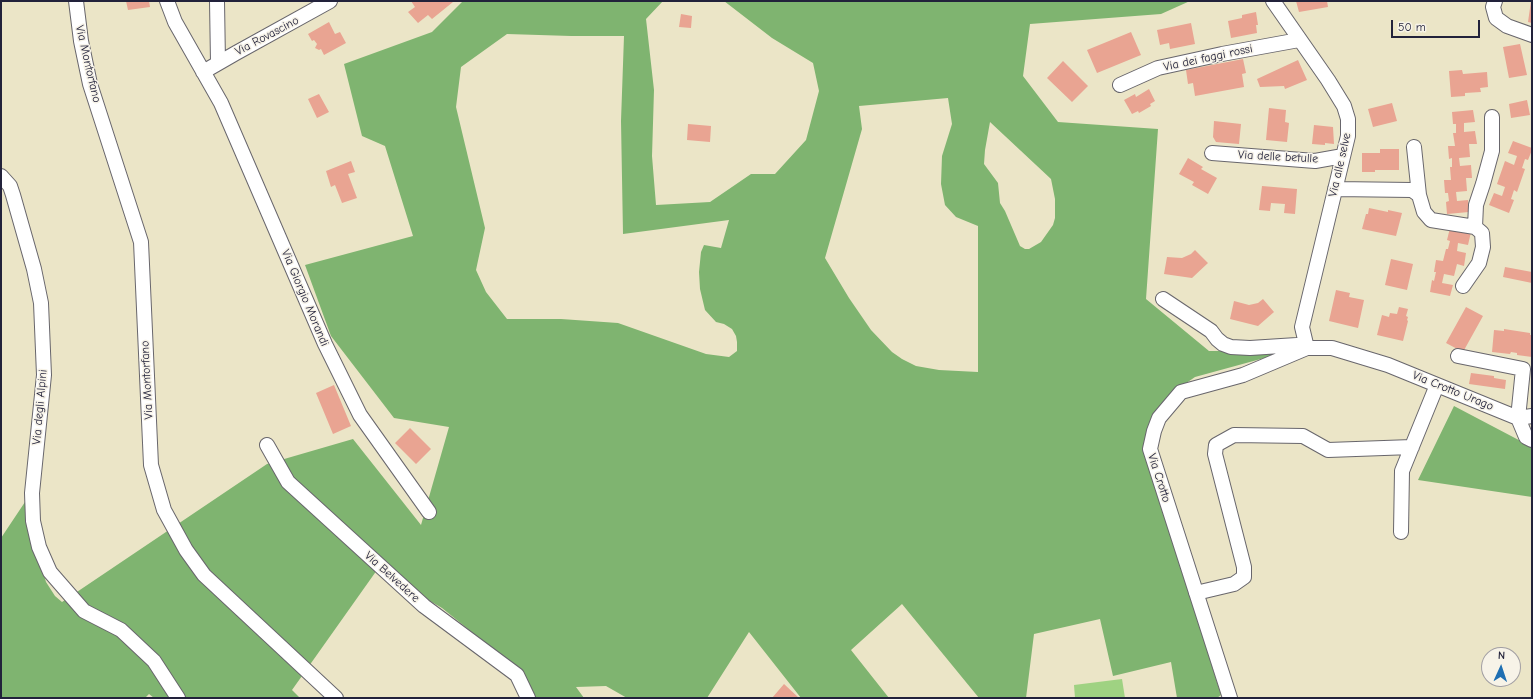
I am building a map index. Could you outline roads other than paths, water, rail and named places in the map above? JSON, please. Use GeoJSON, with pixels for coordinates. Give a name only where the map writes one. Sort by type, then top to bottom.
{"type":"FeatureCollection","features":[{"type":"Feature","properties":{"kind":"street","name":"Via Montorfano"},"geometry":{"type":"LineString","coordinates":[[76,1],[81,42],[90,84],[141,242],[151,465],[164,510],[186,550],[204,575],[336,698]]}},
{"type":"Feature","properties":{"kind":"street"},"geometry":{"type":"LineString","coordinates":[[167,1],[175,22],[203,72]]}},
{"type":"Feature","properties":{"kind":"street"},"geometry":{"type":"LineString","coordinates":[[217,1],[218,63]]}},
{"type":"Feature","properties":{"kind":"street","name":"Via Rovascino"},"geometry":{"type":"LineString","coordinates":[[203,72],[330,1]]}},
{"type":"Feature","properties":{"kind":"street","name":"Via alle selve"},"geometry":{"type":"LineString","coordinates":[[1273,1],[1328,80],[1344,106],[1348,119],[1348,136],[1302,327],[1307,348]]}},
{"type":"Feature","properties":{"kind":"street"},"geometry":{"type":"LineString","coordinates":[[1495,1],[1493,7],[1496,18],[1507,26],[1532,35]]}},
{"type":"Feature","properties":{"kind":"street","name":"Via dei faggi rossi"},"geometry":{"type":"LineString","coordinates":[[1120,85],[1158,68],[1222,54],[1299,40]]}},
{"type":"Feature","properties":{"kind":"street","name":"Via Giorgio Morandi"},"geometry":{"type":"LineString","coordinates":[[203,72],[221,103],[325,344],[360,415],[429,512]]}},
{"type":"Feature","properties":{"kind":"street"},"geometry":{"type":"LineString","coordinates":[[1475,227],[1476,205],[1484,184],[1492,151],[1492,117]]}},
{"type":"Feature","properties":{"kind":"street"},"geometry":{"type":"LineString","coordinates":[[1414,147],[1420,195],[1424,212],[1430,220],[1475,227],[1482,233],[1483,247],[1479,263],[1463,286]]}},
{"type":"Feature","properties":{"kind":"street","name":"Via delle betulle"},"geometry":{"type":"LineString","coordinates":[[1212,154],[1315,162],[1343,156]]}},
{"type":"Feature","properties":{"kind":"street","name":"Via degli Alpini"},"geometry":{"type":"LineString","coordinates":[[1,176],[10,186],[17,207],[34,270],[41,303],[44,375],[32,493],[33,521],[39,547],[50,572],[64,590],[84,611],[121,630],[154,661],[178,698]]}},
{"type":"Feature","properties":{"kind":"street"},"geometry":{"type":"LineString","coordinates":[[1335,189],[1412,190],[1420,195]]}},
{"type":"Feature","properties":{"kind":"street","name":"Via Crotto Urago"},"geometry":{"type":"LineString","coordinates":[[1163,299],[1211,331],[1223,344],[1231,347],[1250,348],[1297,345],[1307,348],[1332,348],[1388,365],[1525,417]]}},
{"type":"Feature","properties":{"kind":"street","name":"Via Crotto"},"geometry":{"type":"LineString","coordinates":[[1230,698],[1150,449],[1159,418],[1181,392],[1243,375],[1307,348]]}},
{"type":"Feature","properties":{"kind":"street"},"geometry":{"type":"LineString","coordinates":[[1458,356],[1527,370],[1525,417],[1526,437],[1532,440]]}},
{"type":"Feature","properties":{"kind":"street"},"geometry":{"type":"LineString","coordinates":[[1402,532],[1402,471],[1436,384]]}},
{"type":"Feature","properties":{"kind":"street"},"geometry":{"type":"LineString","coordinates":[[1196,593],[1234,584],[1244,577],[1244,568],[1215,454],[1216,445],[1234,435],[1241,435],[1302,436],[1328,450],[1412,447]]}},
{"type":"Feature","properties":{"kind":"street","name":"Via Belvedere"},"geometry":{"type":"LineString","coordinates":[[267,445],[288,482],[424,606],[517,675],[528,698]]}}]}
